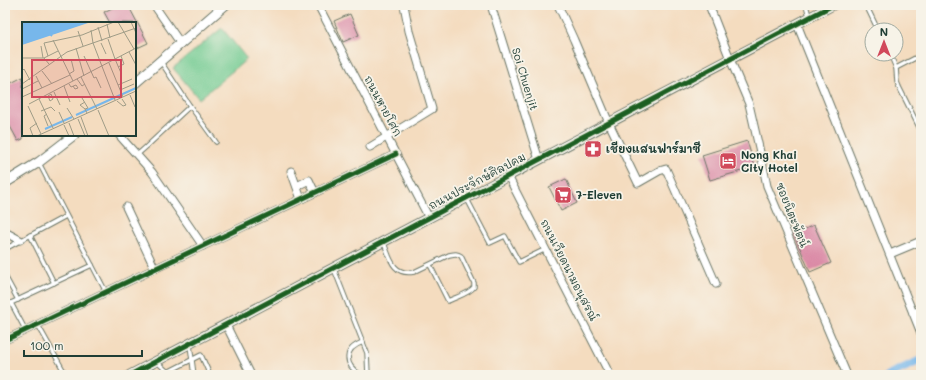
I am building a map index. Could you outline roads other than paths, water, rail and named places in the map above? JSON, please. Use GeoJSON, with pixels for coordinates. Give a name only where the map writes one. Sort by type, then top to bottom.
{"type":"FeatureCollection","features":[{"type":"Feature","properties":{"kind":"street"},"geometry":{"type":"LineString","coordinates":[[154,5],[181,44]]}},
{"type":"Feature","properties":{"kind":"street"},"geometry":{"type":"LineString","coordinates":[[136,82],[226,5]]}},
{"type":"Feature","properties":{"kind":"street","name":"ถนนหายโศก"},"geometry":{"type":"LineString","coordinates":[[318,5],[429,218]]}},
{"type":"Feature","properties":{"kind":"street"},"geometry":{"type":"LineString","coordinates":[[370,147],[432,109],[409,31],[404,5]]}},
{"type":"Feature","properties":{"kind":"street","name":"Soi Chuenjit"},"geometry":{"type":"LineString","coordinates":[[491,5],[539,160]]}},
{"type":"Feature","properties":{"kind":"street"},"geometry":{"type":"LineString","coordinates":[[558,5],[608,123],[638,183],[659,171],[666,169],[716,284]]}},
{"type":"Feature","properties":{"kind":"street","name":"ซอยนิตะพัตน์"},"geometry":{"type":"LineString","coordinates":[[708,5],[748,104],[767,186],[847,375]]}},
{"type":"Feature","properties":{"kind":"street","name":"ถนนประจักษ์ศิลปคม"},"geometry":{"type":"LineString","coordinates":[[132,375],[833,5]]}},
{"type":"Feature","properties":{"kind":"street"},"geometry":{"type":"LineString","coordinates":[[797,24],[921,333]]}},
{"type":"Feature","properties":{"kind":"street"},"geometry":{"type":"LineString","coordinates":[[5,183],[39,162],[73,136]]}},
{"type":"Feature","properties":{"kind":"street"},"geometry":{"type":"LineString","coordinates":[[120,136],[152,172],[203,246]]}},
{"type":"Feature","properties":{"kind":"street"},"geometry":{"type":"LineString","coordinates":[[5,340],[396,154]]}},
{"type":"Feature","properties":{"kind":"street"},"geometry":{"type":"LineString","coordinates":[[291,171],[301,199]]}},
{"type":"Feature","properties":{"kind":"street"},"geometry":{"type":"LineString","coordinates":[[297,186],[308,176],[315,193]]}},
{"type":"Feature","properties":{"kind":"street","name":"ถนนเวียดนามอนุสรณ์"},"geometry":{"type":"LineString","coordinates":[[508,176],[610,375]]}},
{"type":"Feature","properties":{"kind":"street"},"geometry":{"type":"LineString","coordinates":[[126,207],[155,269]]}},
{"type":"Feature","properties":{"kind":"street"},"geometry":{"type":"LineString","coordinates":[[5,232],[20,240]]}},
{"type":"Feature","properties":{"kind":"street"},"geometry":{"type":"LineString","coordinates":[[890,254],[921,241]]}},
{"type":"Feature","properties":{"kind":"street"},"geometry":{"type":"LineString","coordinates":[[913,313],[921,310]]}},
{"type":"Feature","properties":{"kind":"street"},"geometry":{"type":"LineString","coordinates":[[226,325],[251,375]]}},
{"type":"Feature","properties":{"kind":"lane"},"geometry":{"type":"LineString","coordinates":[[806,5],[809,17]]}},
{"type":"Feature","properties":{"kind":"lane"},"geometry":{"type":"LineString","coordinates":[[866,5],[874,22]]}},
{"type":"Feature","properties":{"kind":"lane"},"geometry":{"type":"LineString","coordinates":[[896,68],[921,55]]}},
{"type":"Feature","properties":{"kind":"lane"},"geometry":{"type":"LineString","coordinates":[[160,61],[216,142]]}},
{"type":"Feature","properties":{"kind":"lane"},"geometry":{"type":"LineString","coordinates":[[893,62],[896,68],[897,82],[921,131]]}},
{"type":"Feature","properties":{"kind":"lane"},"geometry":{"type":"LineString","coordinates":[[137,155],[190,106]]}},
{"type":"Feature","properties":{"kind":"lane"},"geometry":{"type":"LineString","coordinates":[[39,162],[106,292]]}},
{"type":"Feature","properties":{"kind":"lane"},"geometry":{"type":"LineString","coordinates":[[467,198],[490,243],[505,236],[519,262],[546,249]]}},
{"type":"Feature","properties":{"kind":"lane"},"geometry":{"type":"LineString","coordinates":[[5,249],[66,216]]}},
{"type":"Feature","properties":{"kind":"lane"},"geometry":{"type":"LineString","coordinates":[[30,235],[54,283]]}},
{"type":"Feature","properties":{"kind":"lane"},"geometry":{"type":"LineString","coordinates":[[383,242],[393,265],[399,270],[408,273],[430,265],[449,255],[459,254],[474,283],[474,287],[472,290],[448,301],[430,265]]}},
{"type":"Feature","properties":{"kind":"lane"},"geometry":{"type":"LineString","coordinates":[[26,330],[11,303],[92,265]]}},
{"type":"Feature","properties":{"kind":"lane"},"geometry":{"type":"LineString","coordinates":[[333,268],[367,353],[368,375]]}},
{"type":"Feature","properties":{"kind":"lane"},"geometry":{"type":"LineString","coordinates":[[5,276],[18,300]]}},
{"type":"Feature","properties":{"kind":"lane"},"geometry":{"type":"LineString","coordinates":[[38,324],[66,375]]}},
{"type":"Feature","properties":{"kind":"lane"},"geometry":{"type":"LineString","coordinates":[[361,375],[351,367],[348,358],[353,347],[363,342]]}},
{"type":"Feature","properties":{"kind":"lane"},"geometry":{"type":"LineString","coordinates":[[190,344],[194,375]]}},
{"type":"Feature","properties":{"kind":"lane"},"geometry":{"type":"LineString","coordinates":[[162,375],[169,374],[201,355],[210,375]]}},
{"type":"Feature","properties":{"kind":"lane"},"geometry":{"type":"LineString","coordinates":[[157,361],[169,374]]}},
{"type":"Feature","properties":{"kind":"waterway"},"geometry":{"type":"LineString","coordinates":[[888,375],[921,360]]}},
{"type":"Feature","properties":{"kind":"place","name":"เชียงแสนฟาร์มาซี"},"geometry":{"type":"Point","coordinates":[593,149]}},
{"type":"Feature","properties":{"kind":"place","name":"Nong Khai City Hotel"},"geometry":{"type":"Point","coordinates":[728,161]}},
{"type":"Feature","properties":{"kind":"place","name":"7-Eleven"},"geometry":{"type":"Point","coordinates":[563,195]}}]}
